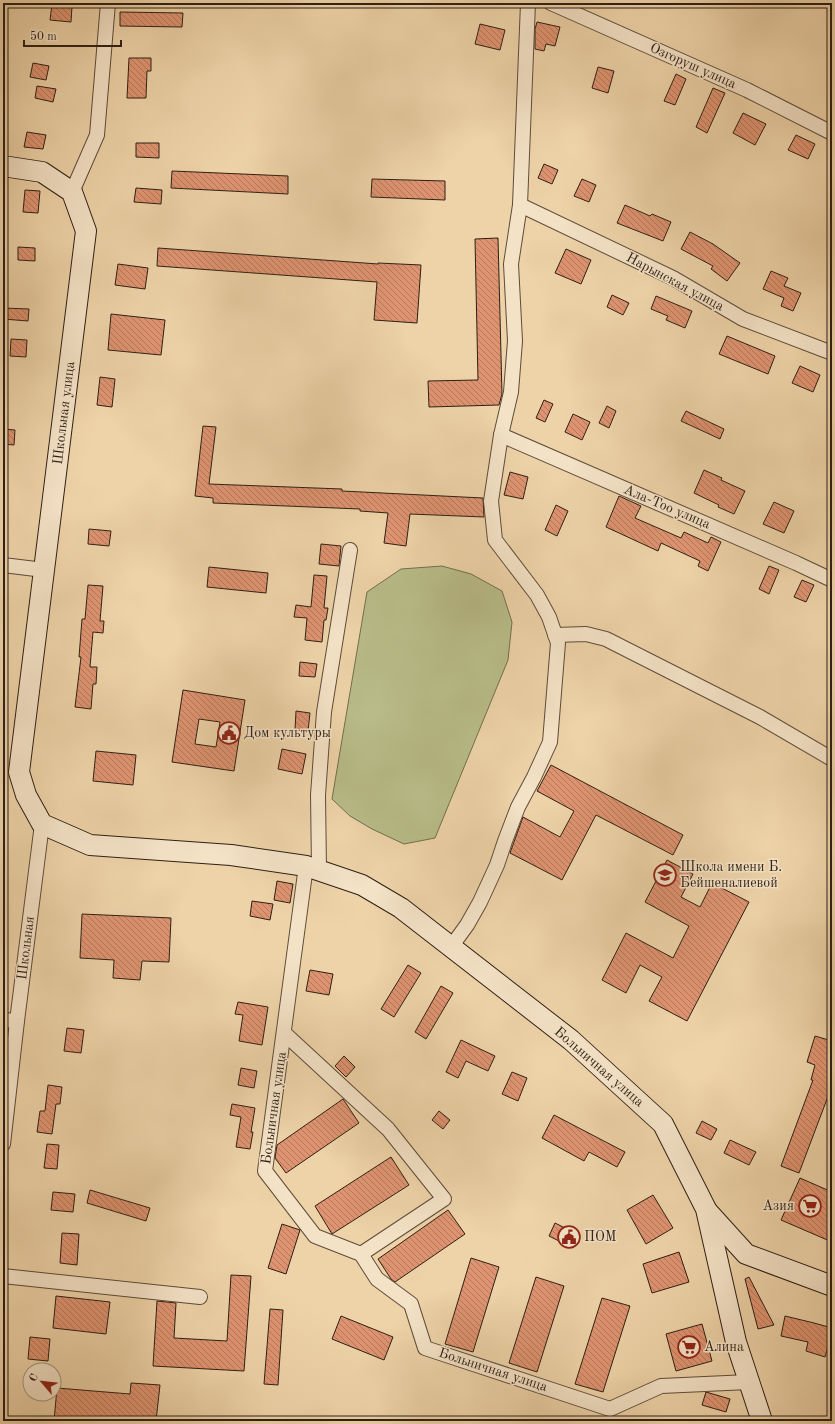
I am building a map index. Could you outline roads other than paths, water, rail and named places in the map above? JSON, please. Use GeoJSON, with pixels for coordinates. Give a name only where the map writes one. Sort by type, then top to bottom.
{"type":"FeatureCollection","features":[{"type":"Feature","properties":{"kind":"street"},"geometry":{"type":"LineString","coordinates":[[3,166],[42,172],[72,192],[97,135],[108,3]]}},
{"type":"Feature","properties":{"kind":"street"},"geometry":{"type":"LineString","coordinates":[[451,947],[467,925],[480,902],[497,865],[518,806],[534,777],[550,742],[558,643],[549,617],[537,595],[495,540],[490,501],[501,436],[511,392],[515,341],[511,264],[520,205],[528,3]]}},
{"type":"Feature","properties":{"kind":"street","name":"Озгоруш улица"},"geometry":{"type":"LineString","coordinates":[[551,3],[746,90],[832,133]]}},
{"type":"Feature","properties":{"kind":"street","name":"Школьная улица"},"geometry":{"type":"LineString","coordinates":[[42,824],[26,795],[19,772],[86,231],[72,192]]}},
{"type":"Feature","properties":{"kind":"street","name":"Нарынская улица"},"geometry":{"type":"LineString","coordinates":[[520,205],[673,278],[743,319],[832,353]]}},
{"type":"Feature","properties":{"kind":"street","name":"Ала-Тоо улица"},"geometry":{"type":"LineString","coordinates":[[501,436],[796,563],[832,580]]}},
{"type":"Feature","properties":{"kind":"street"},"geometry":{"type":"LineString","coordinates":[[312,868],[324,712],[350,550]]}},
{"type":"Feature","properties":{"kind":"street"},"geometry":{"type":"LineString","coordinates":[[3,565],[44,570]]}},
{"type":"Feature","properties":{"kind":"street"},"geometry":{"type":"LineString","coordinates":[[555,635],[586,634],[606,639],[760,717],[832,759]]}},
{"type":"Feature","properties":{"kind":"street","name":"Больничная улица"},"geometry":{"type":"LineString","coordinates":[[42,824],[90,845],[231,855],[312,868],[362,885],[401,908],[571,1040],[663,1124],[706,1209],[736,1342],[762,1421]]}},
{"type":"Feature","properties":{"kind":"street","name":"Школьная"},"geometry":{"type":"LineString","coordinates":[[3,1144],[10,1021],[42,824]]}},
{"type":"Feature","properties":{"kind":"street","name":"Больничная улица"},"geometry":{"type":"LineString","coordinates":[[312,868],[284,1033],[265,1171],[315,1236],[361,1254],[378,1279],[411,1304],[425,1348],[610,1409],[661,1386],[749,1382]]}},
{"type":"Feature","properties":{"kind":"street"},"geometry":{"type":"LineString","coordinates":[[284,1033],[388,1129],[444,1199],[361,1254]]}},
{"type":"Feature","properties":{"kind":"street"},"geometry":{"type":"LineString","coordinates":[[706,1209],[746,1254],[832,1286]]}},
{"type":"Feature","properties":{"kind":"street"},"geometry":{"type":"LineString","coordinates":[[3,1276],[200,1297]]}},
{"type":"Feature","properties":{"kind":"place","name":"Дом культуры"},"geometry":{"type":"Point","coordinates":[229,733]}},
{"type":"Feature","properties":{"kind":"place","name":"Школа имени Б. Бейшеналиевой"},"geometry":{"type":"Point","coordinates":[665,875]}},
{"type":"Feature","properties":{"kind":"place","name":"Азия"},"geometry":{"type":"Point","coordinates":[810,1206]}},
{"type":"Feature","properties":{"kind":"place","name":"ПОМ"},"geometry":{"type":"Point","coordinates":[569,1237]}},
{"type":"Feature","properties":{"kind":"place","name":"Алина"},"geometry":{"type":"Point","coordinates":[689,1347]}}]}
